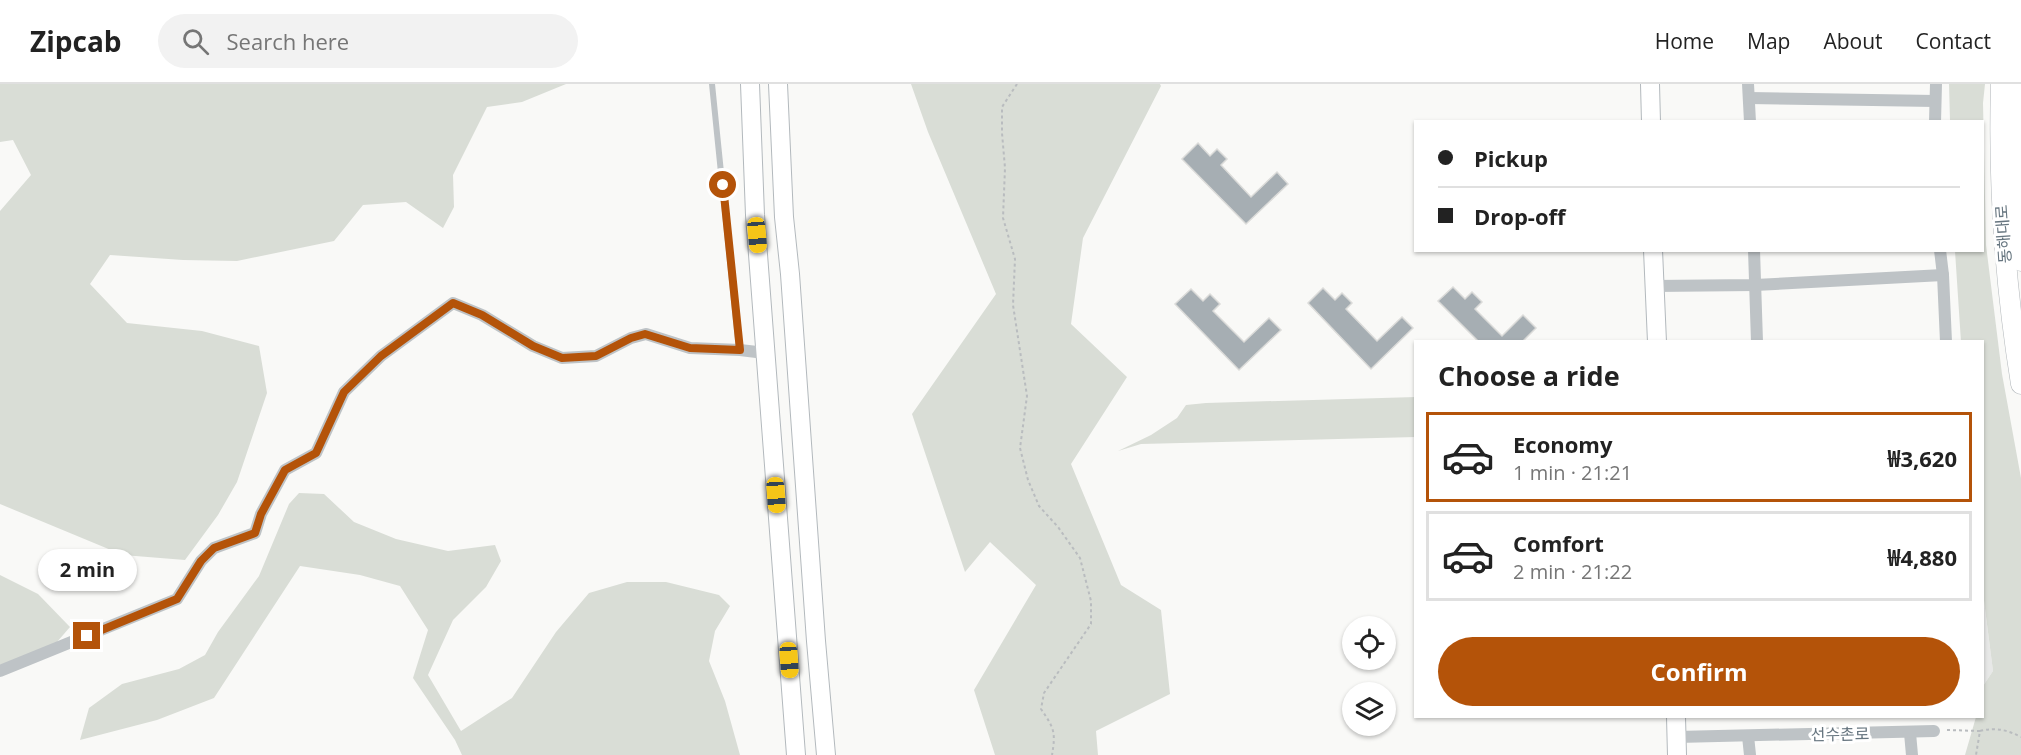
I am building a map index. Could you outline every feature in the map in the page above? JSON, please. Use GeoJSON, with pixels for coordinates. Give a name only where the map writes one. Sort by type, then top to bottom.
{"type":"FeatureCollection","features":[{"type":"Feature","properties":{"kind":"main road","name":"동해대로"},"geometry":{"type":"LineString","coordinates":[[2001,84],[1999,140],[2005,266],[2021,384]]}},
{"type":"Feature","properties":{"kind":"main road","name":"동해대로"},"geometry":{"type":"LineString","coordinates":[[2018,84],[2015,146],[2021,261]]}},
{"type":"Feature","properties":{"kind":"street"},"geometry":{"type":"LineString","coordinates":[[750,84],[755,215],[796,755]]}},
{"type":"Feature","properties":{"kind":"street"},"geometry":{"type":"LineString","coordinates":[[778,84],[784,218],[826,755]]}},
{"type":"Feature","properties":{"kind":"street"},"geometry":{"type":"LineString","coordinates":[[1650,84],[1651,120]]}},
{"type":"Feature","properties":{"kind":"street"},"geometry":{"type":"LineString","coordinates":[[1748,84],[1750,120]]}},
{"type":"Feature","properties":{"kind":"street"},"geometry":{"type":"LineString","coordinates":[[1935,120],[1936,84]]}},
{"type":"Feature","properties":{"kind":"street"},"geometry":{"type":"LineString","coordinates":[[1749,98],[1935,101]]}},
{"type":"Feature","properties":{"kind":"street"},"geometry":{"type":"LineString","coordinates":[[1653,252],[1657,340]]}},
{"type":"Feature","properties":{"kind":"street"},"geometry":{"type":"LineString","coordinates":[[1754,252],[1757,340]]}},
{"type":"Feature","properties":{"kind":"street"},"geometry":{"type":"LineString","coordinates":[[1940,252],[1946,340]]}},
{"type":"Feature","properties":{"kind":"street"},"geometry":{"type":"LineString","coordinates":[[1654,286],[1755,285],[1943,275]]}},
{"type":"Feature","properties":{"kind":"street"},"geometry":{"type":"LineString","coordinates":[[0,672],[177,599],[201,561],[214,548],[255,533],[261,514],[285,470],[316,453],[344,392],[381,356],[453,303],[482,315],[533,346],[562,358],[596,356],[631,338],[645,334],[690,348],[740,350],[765,354]]}},
{"type":"Feature","properties":{"kind":"street","name":"선수촌로"},"geometry":{"type":"LineString","coordinates":[[1676,718],[1677,746],[1748,736],[1934,731]]}},
{"type":"Feature","properties":{"kind":"street"},"geometry":{"type":"LineString","coordinates":[[1910,733],[1912,755]]}},
{"type":"Feature","properties":{"kind":"street"},"geometry":{"type":"LineString","coordinates":[[1748,736],[1750,755]]}},
{"type":"Feature","properties":{"kind":"lane"},"geometry":{"type":"LineString","coordinates":[[712,84],[740,350]]}},
{"type":"Feature","properties":{"kind":"path"},"geometry":{"type":"LineString","coordinates":[[1017,84],[1002,107],[1002,133],[1005,168],[1003,218],[1015,259],[1013,305],[1027,396],[1020,448],[1028,480],[1039,506],[1058,527],[1080,558],[1091,601],[1091,624],[1044,693],[1041,709],[1054,727],[1052,755]]}},
{"type":"Feature","properties":{"kind":"path"},"geometry":{"type":"LineString","coordinates":[[1934,731],[1980,731],[1994,728],[2021,737]]}},
{"type":"Feature","properties":{"kind":"path"},"geometry":{"type":"LineString","coordinates":[[1976,755],[1980,731]]}},
{"type":"Feature","properties":{"kind":"shaded area"},"geometry":{"type":"Polygon","coordinates":[[[0,84],[566,84],[522,102],[487,107],[453,175],[454,207],[443,228],[406,202],[363,205],[334,241],[237,261],[110,255],[90,284],[127,323],[202,331],[259,346],[267,393],[237,482],[218,515],[185,560],[123,555],[0,504],[0,211],[31,175],[13,140],[0,142],[0,84]]]}},
{"type":"Feature","properties":{"kind":"shaded area"},"geometry":{"type":"Polygon","coordinates":[[[911,84],[1160,84],[1161,86],[1083,238],[1071,324],[1127,377],[1071,464],[1121,585],[1161,610],[1170,694],[1096,731],[1098,755],[995,755],[974,690],[1036,585],[990,542],[965,572],[912,414],[996,294],[928,132],[911,84]]]}},
{"type":"Feature","properties":{"kind":"shaded area"},"geometry":{"type":"Polygon","coordinates":[[[1949,84],[1985,84],[1983,120],[1950,120],[1949,84]]]}},
{"type":"Feature","properties":{"kind":"shaded area"},"geometry":{"type":"Polygon","coordinates":[[[1984,150],[1986,245],[2002,374],[2021,478],[2021,755],[1965,755],[1976,718],[1984,718],[1984,684],[1993,671],[1984,601],[1984,340],[1961,340],[1955,252],[1984,252],[1984,150]]]}},
{"type":"Feature","properties":{"kind":"shaded area"},"geometry":{"type":"Polygon","coordinates":[[[1414,397],[1414,437],[1141,444],[1118,451],[1151,435],[1177,418],[1186,405],[1414,397]]]}},
{"type":"Feature","properties":{"kind":"shaded area"},"geometry":{"type":"Polygon","coordinates":[[[299,493],[324,494],[354,522],[396,539],[448,551],[495,545],[501,561],[486,587],[453,620],[428,675],[461,731],[512,698],[556,632],[589,593],[627,582],[666,582],[719,595],[730,606],[715,631],[709,661],[725,701],[740,755],[462,755],[455,740],[413,678],[428,630],[400,586],[360,575],[300,566],[214,698],[157,720],[80,740],[89,708],[122,684],[179,669],[205,655],[218,632],[259,576],[289,504],[299,493]]]}},
{"type":"Feature","properties":{"kind":"shaded area"},"geometry":{"type":"Polygon","coordinates":[[[0,575],[38,594],[70,627],[50,650],[0,665],[0,575]]]}},
{"type":"Feature","properties":{"kind":"shaded area"},"geometry":{"type":"Polygon","coordinates":[[[1984,601],[1993,671],[1984,684],[1984,601]]]}},
{"type":"Feature","properties":{"kind":"building"},"geometry":{"type":"Polygon","coordinates":[[[1198,143],[1210,156],[1217,149],[1227,159],[1221,165],[1251,197],[1277,172],[1288,184],[1246,224],[1182,159],[1198,143]]]}},
{"type":"Feature","properties":{"kind":"building"},"geometry":{"type":"Polygon","coordinates":[[[1453,287],[1465,299],[1472,292],[1482,302],[1475,309],[1502,336],[1523,315],[1536,328],[1524,340],[1477,340],[1438,301],[1453,287]]]}},
{"type":"Feature","properties":{"kind":"building"},"geometry":{"type":"Polygon","coordinates":[[[1323,288],[1335,300],[1342,293],[1352,303],[1346,309],[1377,341],[1402,317],[1413,328],[1371,369],[1308,303],[1323,288]]]}},
{"type":"Feature","properties":{"kind":"building"},"geometry":{"type":"Polygon","coordinates":[[[1191,289],[1203,301],[1210,294],[1220,304],[1213,311],[1244,342],[1269,318],[1281,330],[1239,370],[1175,304],[1191,289]]]}},
{"type":"Feature","properties":{"kind":"route"},"geometry":{"type":"LineString","coordinates":[[87,636],[177,599],[201,561],[214,548],[255,533],[261,514],[285,470],[316,453],[344,392],[381,356],[453,303],[482,315],[533,346],[562,358],[596,356],[631,338],[645,334],[690,348],[740,350],[723,185]]}}]}
